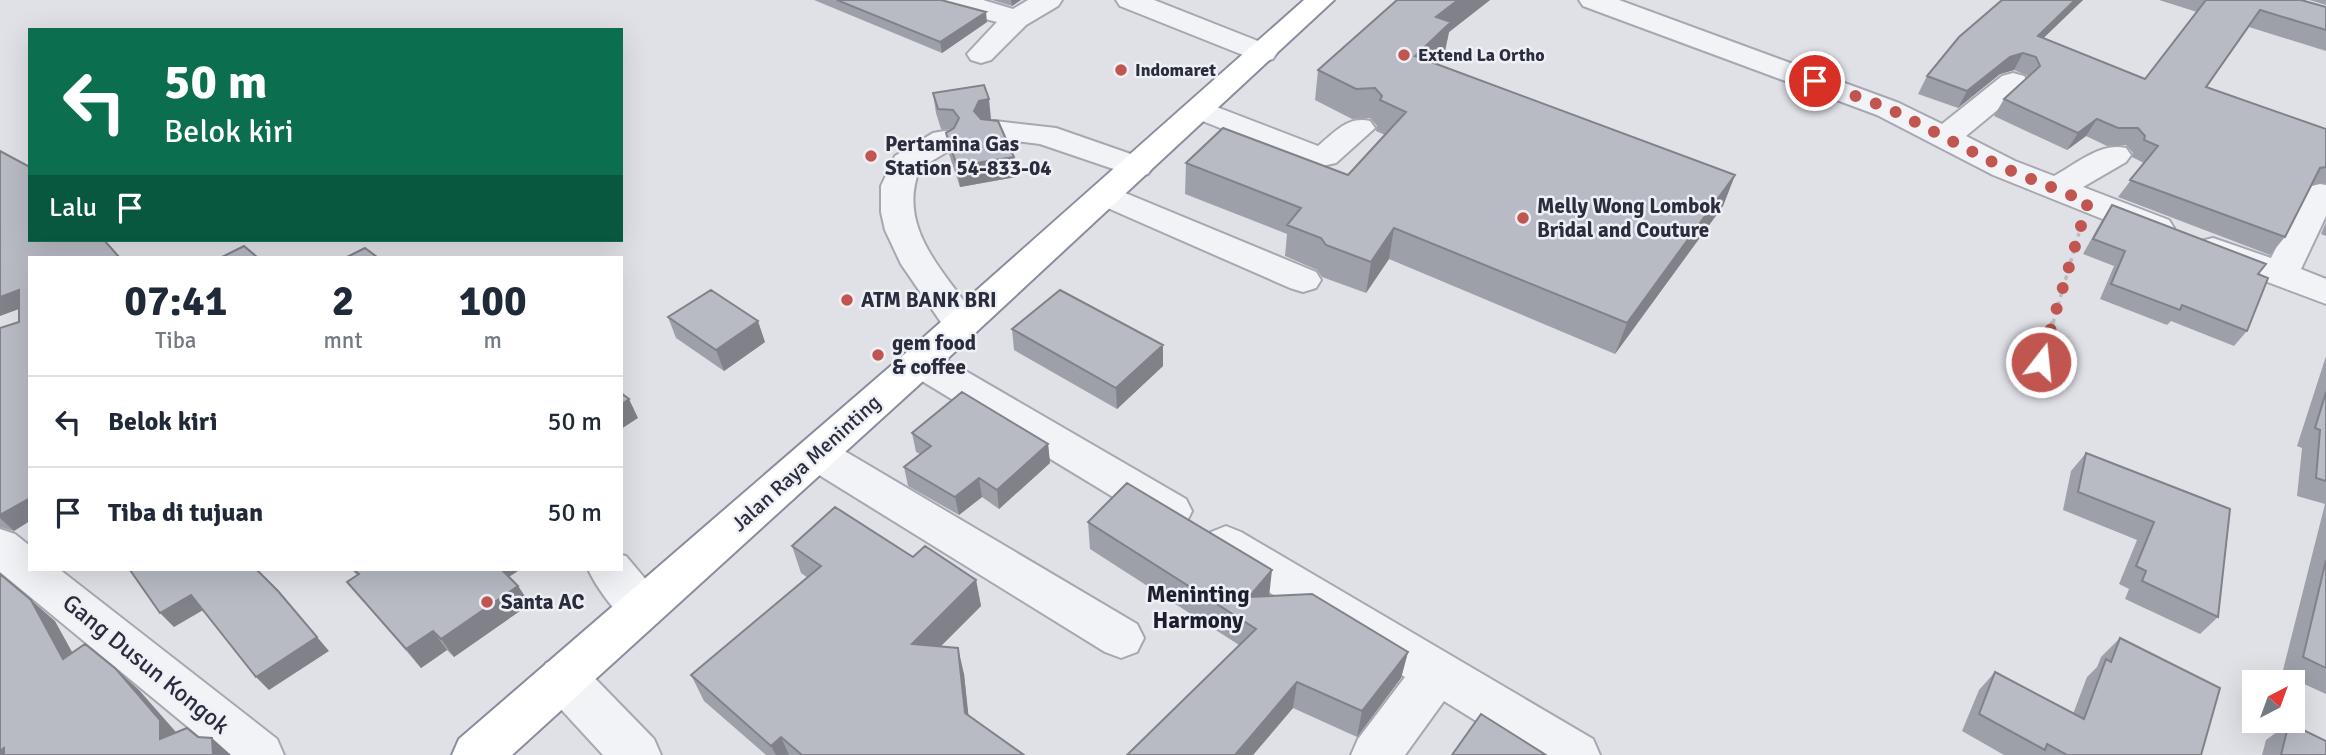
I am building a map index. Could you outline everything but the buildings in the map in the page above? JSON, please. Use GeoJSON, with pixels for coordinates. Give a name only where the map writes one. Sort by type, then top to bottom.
{"type":"FeatureCollection","features":[{"type":"Feature","properties":{"kind":"highway","name":"Jalan Raya Meninting"},"geometry":{"type":"LineString","coordinates":[[477,755],[920,362],[1320,0]]}},
{"type":"Feature","properties":{"kind":"street"},"geometry":{"type":"LineString","coordinates":[[946,0],[1016,19]]}},
{"type":"Feature","properties":{"kind":"street"},"geometry":{"type":"LineString","coordinates":[[981,54],[1016,19],[1048,0]]}},
{"type":"Feature","properties":{"kind":"street"},"geometry":{"type":"LineString","coordinates":[[1130,0],[1263,53]]}},
{"type":"Feature","properties":{"kind":"street"},"geometry":{"type":"LineString","coordinates":[[1593,0],[1888,108],[2004,168],[2326,292]]}},
{"type":"Feature","properties":{"kind":"street"},"geometry":{"type":"LineString","coordinates":[[1944,138],[2013,82]]}},
{"type":"Feature","properties":{"kind":"street"},"geometry":{"type":"LineString","coordinates":[[1201,110],[1318,157],[1325,156],[1359,128]]}},
{"type":"Feature","properties":{"kind":"street"},"geometry":{"type":"LineString","coordinates":[[995,130],[1045,135],[1137,167]]}},
{"type":"Feature","properties":{"kind":"street"},"geometry":{"type":"LineString","coordinates":[[944,140],[906,163],[896,193],[901,225],[921,271],[962,324]]}},
{"type":"Feature","properties":{"kind":"street"},"geometry":{"type":"LineString","coordinates":[[2055,189],[2115,155]]}},
{"type":"Feature","properties":{"kind":"street"},"geometry":{"type":"LineString","coordinates":[[2281,274],[2320,194]]}},
{"type":"Feature","properties":{"kind":"street"},"geometry":{"type":"LineString","coordinates":[[1106,195],[1303,281]]}},
{"type":"Feature","properties":{"kind":"street"},"geometry":{"type":"LineString","coordinates":[[920,362],[1575,755]]}},
{"type":"Feature","properties":{"kind":"street"},"geometry":{"type":"LineString","coordinates":[[817,454],[1121,638]]}},
{"type":"Feature","properties":{"kind":"street","name":"Gang Dusun Kongok"},"geometry":{"type":"LineString","coordinates":[[0,547],[28,569]]}},
{"type":"Feature","properties":{"kind":"street","name":"Gang Dusun Kongok"},"geometry":{"type":"LineString","coordinates":[[30,571],[259,755]]}},
{"type":"Feature","properties":{"kind":"street"},"geometry":{"type":"LineString","coordinates":[[612,571],[642,608]]}},
{"type":"Feature","properties":{"kind":"street"},"geometry":{"type":"LineString","coordinates":[[1376,755],[1437,671]]}},
{"type":"Feature","properties":{"kind":"street"},"geometry":{"type":"LineString","coordinates":[[563,678],[636,755]]}},
{"type":"Feature","properties":{"kind":"path"},"geometry":{"type":"LineString","coordinates":[[2041,362],[2088,202]]}},
{"type":"Feature","properties":{"kind":"place","name":"Extend La Ortho"},"geometry":{"type":"Point","coordinates":[1404,55]}},
{"type":"Feature","properties":{"kind":"place","name":"Indomaret"},"geometry":{"type":"Point","coordinates":[1121,70]}},
{"type":"Feature","properties":{"kind":"place","name":"Pertamina Gas Station 54-833-04"},"geometry":{"type":"Point","coordinates":[871,156]}},
{"type":"Feature","properties":{"kind":"place","name":"Melly Wong Lombok Bridal and Couture"},"geometry":{"type":"Point","coordinates":[1523,218]}},
{"type":"Feature","properties":{"kind":"place","name":"ATM BANK BRI"},"geometry":{"type":"Point","coordinates":[847,300]}},
{"type":"Feature","properties":{"kind":"place","name":"gem food & coffee"},"geometry":{"type":"Point","coordinates":[878,355]}},
{"type":"Feature","properties":{"kind":"place","name":"Santa AC"},"geometry":{"type":"Point","coordinates":[487,602]}},
{"type":"Feature","properties":{"kind":"district","name":"Meninting Harmony"},"geometry":{"type":"Point","coordinates":[1198,607]}},
{"type":"Feature","properties":{"kind":"route"},"geometry":{"type":"LineString","coordinates":[[1815,81],[1888,108],[2004,168],[2088,202],[2041,362]]}}]}
